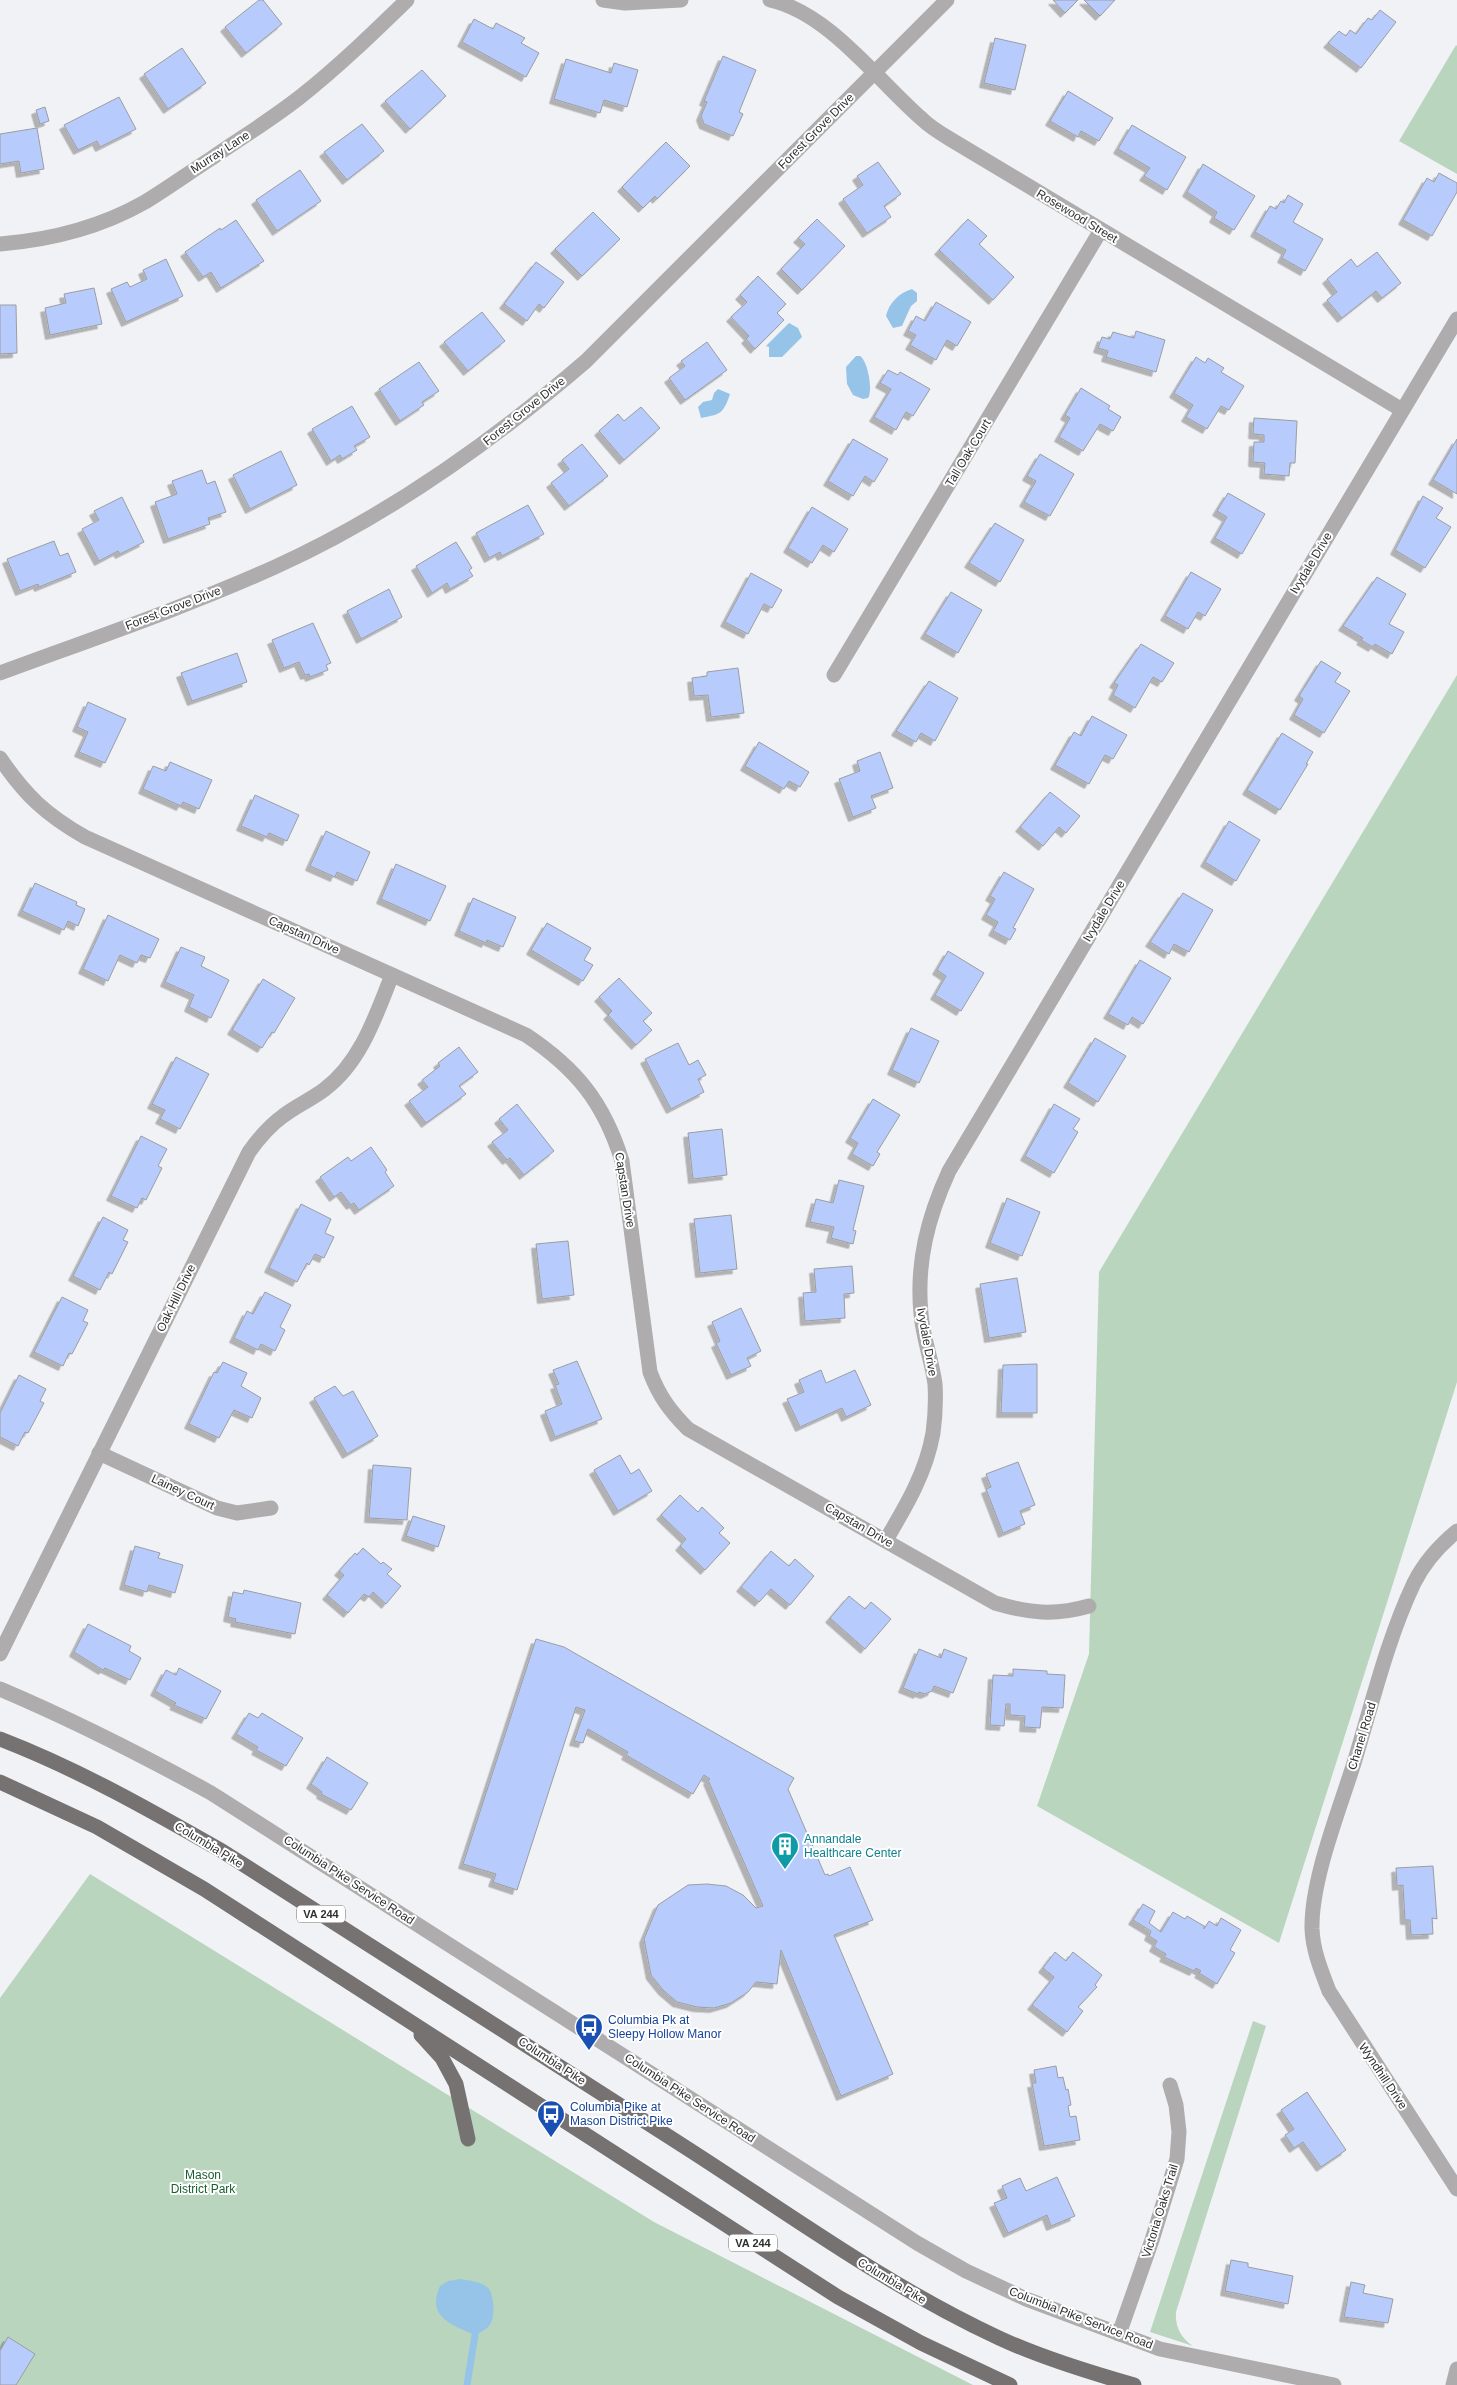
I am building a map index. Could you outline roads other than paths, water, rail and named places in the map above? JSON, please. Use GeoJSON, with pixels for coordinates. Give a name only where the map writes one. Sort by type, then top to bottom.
{"type":"FeatureCollection","features":[{"type":"Feature","properties":{"kind":"main road","name":"Columbia Pike"},"geometry":{"type":"LineString","coordinates":[[0,1739],[30,1751],[131,1799],[222,1852],[758,2194],[857,2260],[938,2308],[1000,2339],[1069,2366],[1134,2385]]}},
{"type":"Feature","properties":{"kind":"main road","name":"VA 244"},"geometry":{"type":"LineString","coordinates":[[0,1782],[55,1806],[140,1851],[204,1889],[838,2298],[921,2343],[1010,2385]]}},
{"type":"Feature","properties":{"kind":"main road"},"geometry":{"type":"LineString","coordinates":[[406,2020],[442,2058],[456,2084],[468,2139]]}},
{"type":"Feature","properties":{"kind":"street","name":"Murray Lane"},"geometry":{"type":"LineString","coordinates":[[0,244],[68,233],[104,221],[144,202],[272,118],[300,97],[353,52],[407,0]]}},
{"type":"Feature","properties":{"kind":"street"},"geometry":{"type":"LineString","coordinates":[[603,0],[625,3],[681,0]]}},
{"type":"Feature","properties":{"kind":"street","name":"Rosewood Street"},"geometry":{"type":"LineString","coordinates":[[770,0],[804,13],[826,27],[923,121],[950,139],[1402,410]]}},
{"type":"Feature","properties":{"kind":"street","name":"Forest Grove Drive"},"geometry":{"type":"LineString","coordinates":[[0,673],[276,567],[383,511],[457,463],[527,412],[586,361],[946,0]]}},
{"type":"Feature","properties":{"kind":"street","name":"Tall Oak Court"},"geometry":{"type":"LineString","coordinates":[[834,675],[1101,230]]}},
{"type":"Feature","properties":{"kind":"street","name":"Ivydale Drive"},"geometry":{"type":"LineString","coordinates":[[886,1540],[912,1496],[924,1467],[933,1433],[935,1383],[921,1314],[920,1278],[924,1240],[934,1203],[949,1171],[1457,319]]}},
{"type":"Feature","properties":{"kind":"street","name":"Capstan Drive"},"geometry":{"type":"LineString","coordinates":[[0,758],[17,784],[38,806],[69,828],[526,1036],[552,1053],[574,1073],[600,1105],[613,1132],[622,1161],[650,1372],[658,1394],[671,1413],[688,1429],[995,1602],[1021,1611],[1048,1613],[1089,1606]]}},
{"type":"Feature","properties":{"kind":"street","name":"Oak Hill Drive"},"geometry":{"type":"LineString","coordinates":[[0,1654],[249,1152],[271,1126],[325,1089],[344,1070],[358,1052],[392,975]]}},
{"type":"Feature","properties":{"kind":"street","name":"Lainey Court"},"geometry":{"type":"LineString","coordinates":[[99,1453],[217,1508],[237,1513],[271,1508]]}},
{"type":"Feature","properties":{"kind":"street","name":"Chanel Road"},"geometry":{"type":"LineString","coordinates":[[1316,1958],[1312,1929],[1316,1894],[1326,1853],[1390,1646],[1414,1583],[1426,1564],[1457,1530]]}},
{"type":"Feature","properties":{"kind":"street","name":"Columbia Pike Service Road"},"geometry":{"type":"LineString","coordinates":[[0,1690],[47,1709],[134,1751],[211,1794],[917,2243],[966,2271],[1026,2299],[1160,2349],[1334,2385]]}},
{"type":"Feature","properties":{"kind":"street","name":"Wyndhill Drive"},"geometry":{"type":"LineString","coordinates":[[1316,1958],[1329,1991],[1457,2189]]}},
{"type":"Feature","properties":{"kind":"street","name":"Victoria Oaks Trail"},"geometry":{"type":"LineString","coordinates":[[1120,2334],[1177,2159],[1179,2132],[1176,2105],[1170,2085]]}},
{"type":"Feature","properties":{"kind":"street"},"geometry":{"type":"LineString","coordinates":[[1453,2385],[1457,2369]]}},
{"type":"Feature","properties":{"kind":"water"},"geometry":{"type":"Polygon","coordinates":[[[912,289],[917,293],[917,301],[911,306],[902,326],[893,328],[886,316],[890,307],[899,296],[912,289]]]}},
{"type":"Feature","properties":{"kind":"water"},"geometry":{"type":"Polygon","coordinates":[[[789,323],[798,328],[802,337],[782,357],[769,357],[769,347],[766,346],[789,323]]]}},
{"type":"Feature","properties":{"kind":"water"},"geometry":{"type":"Polygon","coordinates":[[[856,356],[860,356],[863,359],[867,370],[870,383],[868,398],[863,399],[853,395],[847,384],[846,367],[856,356]]]}},
{"type":"Feature","properties":{"kind":"water"},"geometry":{"type":"Polygon","coordinates":[[[718,389],[730,394],[723,410],[717,414],[701,418],[698,407],[703,402],[712,400],[714,393],[718,389]]]}},
{"type":"Feature","properties":{"kind":"water"},"geometry":{"type":"Polygon","coordinates":[[[461,2279],[482,2284],[488,2288],[492,2295],[493,2310],[491,2323],[486,2329],[475,2335],[450,2323],[439,2312],[436,2305],[440,2286],[448,2281],[461,2279]]]}},
{"type":"Feature","properties":{"kind":"waterway"},"geometry":{"type":"LineString","coordinates":[[467,2385],[475,2335]]}},
{"type":"Feature","properties":{"kind":"place","name":"Annandale Healthcare Center"},"geometry":{"type":"Point","coordinates":[785,1870]}},
{"type":"Feature","properties":{"kind":"place","name":"Columbia Pk at Sleepy Hollow Manor"},"geometry":{"type":"Point","coordinates":[589,2051]}},
{"type":"Feature","properties":{"kind":"place","name":"Columbia Pike at Mason District Pike"},"geometry":{"type":"Point","coordinates":[551,2138]}},
{"type":"Feature","properties":{"kind":"park label","name":"Mason District Park"},"geometry":{"type":"Point","coordinates":[203,2182]}}]}
